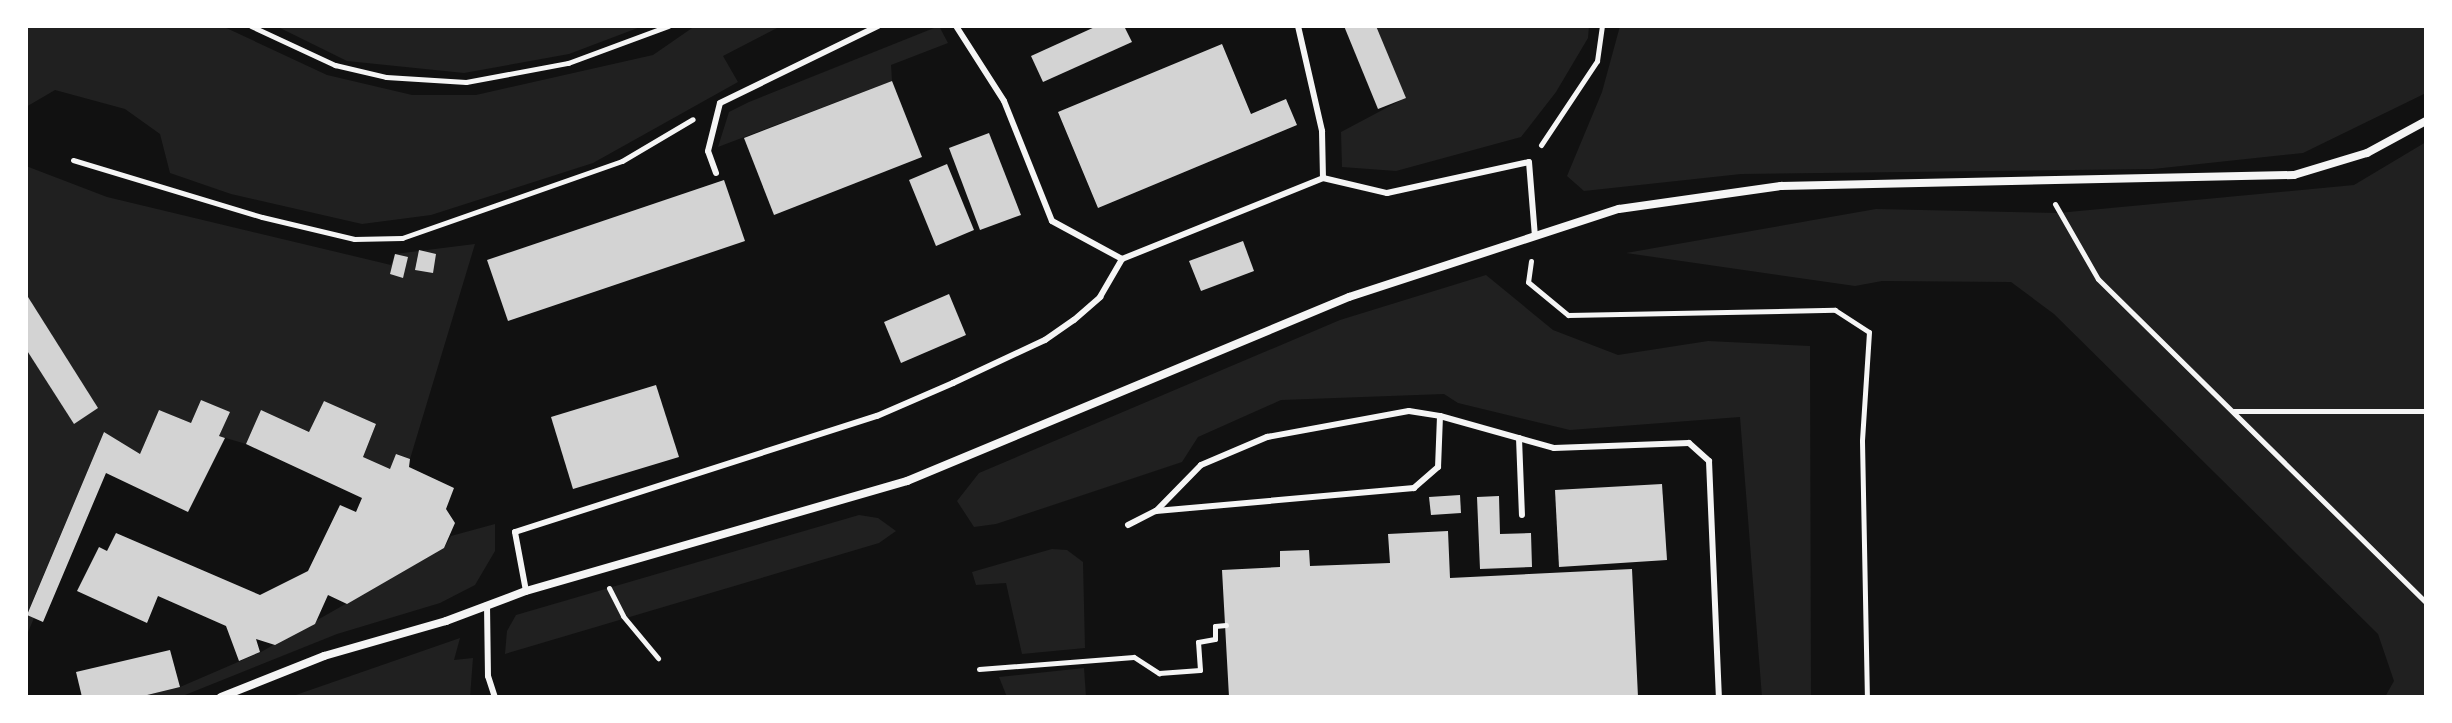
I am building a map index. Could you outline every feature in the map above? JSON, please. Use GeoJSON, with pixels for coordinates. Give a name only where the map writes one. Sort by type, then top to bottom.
{"type":"FeatureCollection","features":[{"type":"Feature","properties":{"kind":"street"},"geometry":{"type":"LineString","coordinates":[[221,697],[324,656],[526,591],[602,572],[907,481],[1349,297],[1619,209],[1781,186],[2043,183],[2294,175],[2367,153],[2426,121]]}},
{"type":"Feature","properties":{"kind":"lane"},"geometry":{"type":"LineString","coordinates":[[716,173],[708,151],[720,103],[878,26]]}},
{"type":"Feature","properties":{"kind":"lane"},"geometry":{"type":"LineString","coordinates":[[956,26],[1004,101],[1052,221],[1122,259]]}},
{"type":"Feature","properties":{"kind":"lane"},"geometry":{"type":"LineString","coordinates":[[1298,26],[1322,131],[1323,178]]}},
{"type":"Feature","properties":{"kind":"lane"},"geometry":{"type":"LineString","coordinates":[[526,591],[515,532],[877,416],[953,383],[1045,340],[1074,320],[1100,297],[1122,259],[1323,178],[1387,193],[1529,162],[1535,236]]}},
{"type":"Feature","properties":{"kind":"lane"},"geometry":{"type":"LineString","coordinates":[[1128,525],[1156,511],[1201,465],[1267,437],[1409,411],[1440,416],[1554,448],[1689,443],[1709,461],[1719,697]]}},
{"type":"Feature","properties":{"kind":"lane"},"geometry":{"type":"LineString","coordinates":[[1156,511],[1414,488],[1438,467],[1440,416]]}},
{"type":"Feature","properties":{"kind":"lane"},"geometry":{"type":"LineString","coordinates":[[1519,438],[1522,515]]}},
{"type":"Feature","properties":{"kind":"lane"},"geometry":{"type":"LineString","coordinates":[[487,605],[488,676],[495,697]]}},
{"type":"Feature","properties":{"kind":"path"},"geometry":{"type":"LineString","coordinates":[[251,26],[335,65],[386,77],[466,82],[568,63],[668,26]]}},
{"type":"Feature","properties":{"kind":"path"},"geometry":{"type":"LineString","coordinates":[[1529,162],[1597,61],[1602,26]]}},
{"type":"Feature","properties":{"kind":"path"},"geometry":{"type":"LineString","coordinates":[[73,160],[262,217],[354,239],[402,238],[622,161],[720,103]]}},
{"type":"Feature","properties":{"kind":"path"},"geometry":{"type":"LineString","coordinates":[[2043,183],[2098,279],[2426,602]]}},
{"type":"Feature","properties":{"kind":"path"},"geometry":{"type":"LineString","coordinates":[[1535,236],[1528,282],[1568,315],[1835,310],[1869,332],[1862,441],[1867,697]]}},
{"type":"Feature","properties":{"kind":"path"},"geometry":{"type":"LineString","coordinates":[[2233,411],[2426,411]]}},
{"type":"Feature","properties":{"kind":"path"},"geometry":{"type":"LineString","coordinates":[[602,572],[623,616],[658,658]]}},
{"type":"Feature","properties":{"kind":"path"},"geometry":{"type":"LineString","coordinates":[[979,669],[1134,657],[1159,673],[1200,670],[1198,642],[1215,639],[1215,626],[1226,625]]}},
{"type":"Feature","properties":{"kind":"shaded area"},"geometry":{"type":"Polygon","coordinates":[[[26,26],[222,26],[327,75],[412,95],[476,95],[653,55],[695,26],[781,26],[723,56],[738,82],[593,163],[431,215],[362,224],[231,194],[170,173],[160,134],[125,109],[55,90],[26,107],[26,26]]]}},
{"type":"Feature","properties":{"kind":"shaded area"},"geometry":{"type":"Polygon","coordinates":[[[276,26],[643,26],[569,54],[464,73],[347,61],[276,26]]]}},
{"type":"Feature","properties":{"kind":"shaded area"},"geometry":{"type":"Polygon","coordinates":[[[939,26],[948,43],[891,65],[892,81],[718,147],[729,112],[939,26]]]}},
{"type":"Feature","properties":{"kind":"shaded area"},"geometry":{"type":"Polygon","coordinates":[[[1376,26],[1589,26],[1588,38],[1556,92],[1521,137],[1396,171],[1342,167],[1341,132],[1405,98],[1376,26]]]}},
{"type":"Feature","properties":{"kind":"shaded area"},"geometry":{"type":"Polygon","coordinates":[[[1620,26],[2426,26],[2426,93],[2303,153],[2153,169],[1741,174],[1584,191],[1567,176],[1602,92],[1620,26]]]}},
{"type":"Feature","properties":{"kind":"shaded area"},"geometry":{"type":"Polygon","coordinates":[[[2426,142],[2426,697],[2385,697],[2394,681],[2378,634],[2054,314],[2011,282],[1882,281],[1855,286],[1626,253],[1876,209],[2058,213],[2354,185],[2426,142]]]}},
{"type":"Feature","properties":{"kind":"shaded area"},"geometry":{"type":"Polygon","coordinates":[[[26,166],[107,197],[391,265],[395,254],[475,244],[410,459],[397,454],[390,469],[363,457],[376,424],[324,401],[309,432],[261,410],[246,444],[219,436],[229,412],[201,400],[191,423],[159,410],[140,454],[104,432],[27,614],[34,618],[26,637],[26,166]]]}},
{"type":"Feature","properties":{"kind":"shaded area"},"geometry":{"type":"Polygon","coordinates":[[[1486,275],[1553,330],[1618,355],[1708,341],[1810,346],[1811,697],[1762,697],[1740,417],[1570,430],[1458,403],[1444,394],[1281,400],[1198,437],[1182,462],[996,524],[974,527],[957,501],[979,473],[1340,320],[1486,275]]]}},
{"type":"Feature","properties":{"kind":"shaded area"},"geometry":{"type":"Polygon","coordinates":[[[859,515],[878,518],[896,531],[879,543],[505,654],[507,631],[516,615],[859,515]]]}},
{"type":"Feature","properties":{"kind":"shaded area"},"geometry":{"type":"Polygon","coordinates":[[[495,524],[495,551],[475,585],[440,603],[337,634],[180,697],[139,697],[180,687],[261,652],[444,548],[451,536],[495,524]]]}},
{"type":"Feature","properties":{"kind":"shaded area"},"geometry":{"type":"Polygon","coordinates":[[[1052,549],[1067,550],[1083,562],[1085,648],[1022,654],[1006,583],[976,585],[972,572],[1052,549]]]}},
{"type":"Feature","properties":{"kind":"shaded area"},"geometry":{"type":"Polygon","coordinates":[[[460,638],[454,660],[473,658],[470,697],[290,697],[460,638]]]}},
{"type":"Feature","properties":{"kind":"shaded area"},"geometry":{"type":"Polygon","coordinates":[[[1084,668],[1086,697],[1007,697],[999,677],[1084,668]]]}},
{"type":"Feature","properties":{"kind":"building"},"geometry":{"type":"Polygon","coordinates":[[[1097,26],[1124,26],[1132,42],[1043,82],[1031,56],[1097,26]]]}},
{"type":"Feature","properties":{"kind":"building"},"geometry":{"type":"Polygon","coordinates":[[[1344,26],[1376,26],[1406,98],[1378,109],[1344,26]]]}},
{"type":"Feature","properties":{"kind":"building"},"geometry":{"type":"Polygon","coordinates":[[[1222,44],[1251,114],[1286,99],[1297,125],[1098,208],[1058,112],[1222,44]]]}},
{"type":"Feature","properties":{"kind":"building"},"geometry":{"type":"Polygon","coordinates":[[[892,81],[922,157],[774,215],[744,138],[892,81]]]}},
{"type":"Feature","properties":{"kind":"building"},"geometry":{"type":"Polygon","coordinates":[[[989,133],[1021,215],[980,230],[949,148],[989,133]]]}},
{"type":"Feature","properties":{"kind":"building"},"geometry":{"type":"Polygon","coordinates":[[[947,164],[974,230],[936,246],[909,180],[947,164]]]}},
{"type":"Feature","properties":{"kind":"building"},"geometry":{"type":"Polygon","coordinates":[[[724,180],[745,241],[508,321],[487,260],[724,180]]]}},
{"type":"Feature","properties":{"kind":"building"},"geometry":{"type":"Polygon","coordinates":[[[1243,241],[1254,271],[1201,291],[1189,261],[1243,241]]]}},
{"type":"Feature","properties":{"kind":"building"},"geometry":{"type":"Polygon","coordinates":[[[419,250],[436,254],[433,273],[415,270],[419,250]]]}},
{"type":"Feature","properties":{"kind":"building"},"geometry":{"type":"Polygon","coordinates":[[[395,254],[408,257],[403,278],[390,274],[395,254]]]}},
{"type":"Feature","properties":{"kind":"building"},"geometry":{"type":"Polygon","coordinates":[[[949,294],[966,335],[901,363],[884,322],[949,294]]]}},
{"type":"Feature","properties":{"kind":"building"},"geometry":{"type":"Polygon","coordinates":[[[28,297],[98,408],[74,424],[26,349],[28,297]]]}},
{"type":"Feature","properties":{"kind":"building"},"geometry":{"type":"Polygon","coordinates":[[[656,385],[679,457],[573,489],[551,417],[656,385]]]}},
{"type":"Feature","properties":{"kind":"building"},"geometry":{"type":"Polygon","coordinates":[[[201,400],[230,412],[219,436],[225,438],[188,512],[106,473],[43,622],[27,615],[104,432],[140,454],[159,410],[191,423],[201,400]]]}},
{"type":"Feature","properties":{"kind":"building"},"geometry":{"type":"Polygon","coordinates":[[[324,401],[376,424],[363,457],[390,469],[396,454],[410,459],[409,467],[454,488],[446,509],[455,523],[444,548],[347,604],[328,595],[315,624],[275,645],[256,639],[260,652],[239,661],[226,626],[158,596],[147,623],[77,591],[99,547],[107,551],[116,533],[260,595],[308,571],[340,505],[356,512],[362,498],[246,444],[261,410],[309,432],[324,401]]]}},
{"type":"Feature","properties":{"kind":"building"},"geometry":{"type":"Polygon","coordinates":[[[1662,484],[1667,560],[1559,567],[1555,490],[1662,484]]]}},
{"type":"Feature","properties":{"kind":"building"},"geometry":{"type":"Polygon","coordinates":[[[1460,495],[1461,513],[1431,515],[1429,497],[1460,495]]]}},
{"type":"Feature","properties":{"kind":"building"},"geometry":{"type":"Polygon","coordinates":[[[1499,496],[1500,534],[1531,533],[1532,567],[1480,569],[1477,497],[1499,496]]]}},
{"type":"Feature","properties":{"kind":"building"},"geometry":{"type":"Polygon","coordinates":[[[1448,531],[1450,578],[1632,569],[1638,697],[1229,697],[1222,570],[1280,567],[1280,551],[1309,550],[1310,566],[1390,563],[1388,534],[1448,531]]]}},
{"type":"Feature","properties":{"kind":"building"},"geometry":{"type":"Polygon","coordinates":[[[170,650],[180,687],[139,697],[82,697],[76,672],[170,650]]]}}]}
